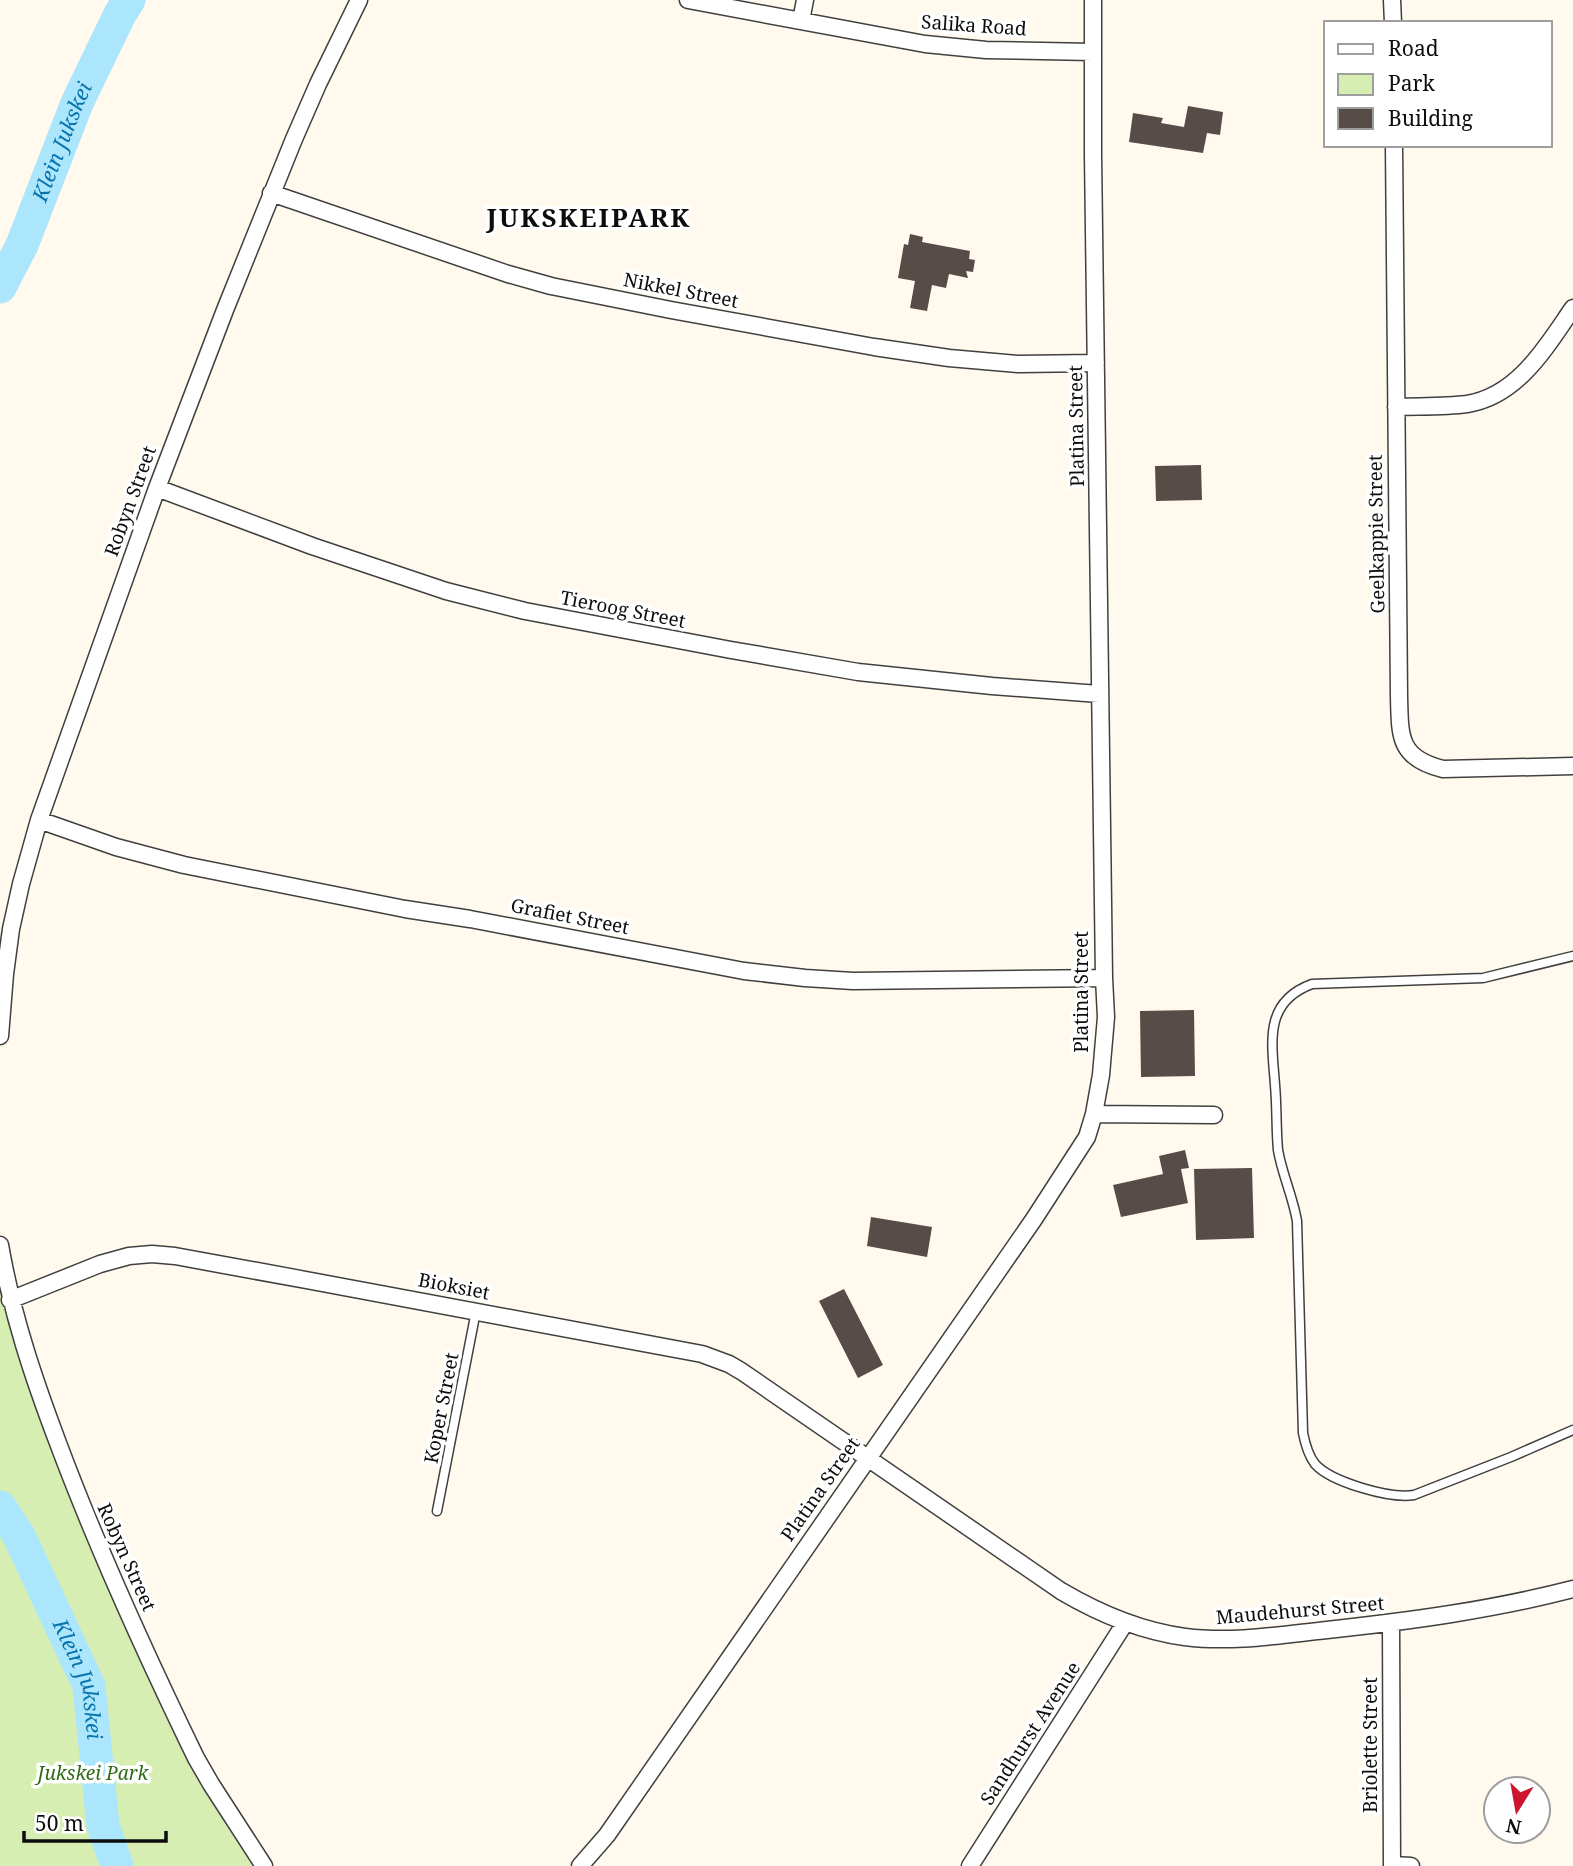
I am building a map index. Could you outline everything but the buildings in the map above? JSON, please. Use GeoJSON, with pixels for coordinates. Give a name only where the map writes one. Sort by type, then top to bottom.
{"type":"FeatureCollection","features":[{"type":"Feature","properties":{"kind":"street","name":"Robyn Street"},"geometry":{"type":"LineString","coordinates":[[0,1036],[11,929],[39,820],[157,488],[271,193],[318,84],[359,0]]}},
{"type":"Feature","properties":{"kind":"street","name":"Salika Road"},"geometry":{"type":"LineString","coordinates":[[688,0],[925,44],[958,48],[1093,52]]}},
{"type":"Feature","properties":{"kind":"street"},"geometry":{"type":"LineString","coordinates":[[801,21],[805,0]]}},
{"type":"Feature","properties":{"kind":"street","name":"Platina Street"},"geometry":{"type":"LineString","coordinates":[[580,1866],[607,1835],[1034,1219],[1087,1137],[1094,1114],[1101,1076],[1106,1017],[1099,694],[1093,0]]}},
{"type":"Feature","properties":{"kind":"street"},"geometry":{"type":"LineString","coordinates":[[1392,0],[1393,21]]}},
{"type":"Feature","properties":{"kind":"street","name":"Geelkappie Street"},"geometry":{"type":"LineString","coordinates":[[1394,147],[1399,696],[1405,747],[1410,754],[1424,763],[1443,769],[1573,766]]}},
{"type":"Feature","properties":{"kind":"street","name":"Nikkel Street"},"geometry":{"type":"LineString","coordinates":[[271,193],[496,271],[551,286],[949,358],[1018,364],[1096,363]]}},
{"type":"Feature","properties":{"kind":"street"},"geometry":{"type":"LineString","coordinates":[[1396,407],[1468,404],[1498,393],[1524,374],[1573,308]]}},
{"type":"Feature","properties":{"kind":"street","name":"Tieroog Street"},"geometry":{"type":"LineString","coordinates":[[157,488],[446,592],[525,611],[858,672],[1099,694]]}},
{"type":"Feature","properties":{"kind":"street","name":"Grafiet Street"},"geometry":{"type":"LineString","coordinates":[[39,820],[116,847],[192,866],[405,909],[754,972],[853,981],[1104,978]]}},
{"type":"Feature","properties":{"kind":"street"},"geometry":{"type":"LineString","coordinates":[[1094,1114],[1214,1115]]}},
{"type":"Feature","properties":{"kind":"street","name":"Robyn Street"},"geometry":{"type":"LineString","coordinates":[[0,1245],[10,1300],[36,1385],[74,1487],[114,1581],[196,1758],[264,1866]]}},
{"type":"Feature","properties":{"kind":"street","name":"Bioksiet"},"geometry":{"type":"LineString","coordinates":[[10,1300],[100,1264],[129,1256],[152,1254],[475,1311],[715,1358],[741,1371],[867,1458]]}},
{"type":"Feature","properties":{"kind":"street","name":"Maudehurst Street"},"geometry":{"type":"LineString","coordinates":[[867,1458],[1087,1607],[1125,1623],[1182,1636],[1224,1639],[1391,1624],[1469,1612],[1573,1589]]}},
{"type":"Feature","properties":{"kind":"street","name":"Sandhurst Avenue"},"geometry":{"type":"LineString","coordinates":[[970,1866],[1125,1623]]}},
{"type":"Feature","properties":{"kind":"street","name":"Briolette Street"},"geometry":{"type":"LineString","coordinates":[[1391,1624],[1392,1866]]}},
{"type":"Feature","properties":{"kind":"street"},"geometry":{"type":"LineString","coordinates":[[1392,1866],[1411,1866]]}},
{"type":"Feature","properties":{"kind":"lane"},"geometry":{"type":"LineString","coordinates":[[1573,956],[1483,978],[1312,984],[1293,993],[1282,1005],[1276,1018],[1272,1044],[1278,1150],[1297,1221],[1303,1433],[1314,1462],[1327,1474],[1362,1487],[1392,1496],[1406,1496],[1511,1457],[1573,1430]]}},
{"type":"Feature","properties":{"kind":"lane","name":"Koper Street"},"geometry":{"type":"LineString","coordinates":[[437,1511],[475,1311]]}},
{"type":"Feature","properties":{"kind":"green space","name":"Jukskei Park"},"geometry":{"type":"Polygon","coordinates":[[[0,1281],[29,1381],[86,1537],[189,1763],[256,1866],[0,1866],[0,1281]]]}},
{"type":"Feature","properties":{"kind":"waterway","name":"Klein Jukskei"},"geometry":{"type":"LineString","coordinates":[[0,287],[22,245],[77,103],[129,0]]}},
{"type":"Feature","properties":{"kind":"waterway","name":"Klein Jukskei"},"geometry":{"type":"LineString","coordinates":[[0,1507],[19,1536],[89,1686],[103,1825],[117,1866]]}},
{"type":"Feature","properties":{"kind":"district","name":"JUKSKEIPARK"},"geometry":{"type":"Point","coordinates":[589,218]}}]}
